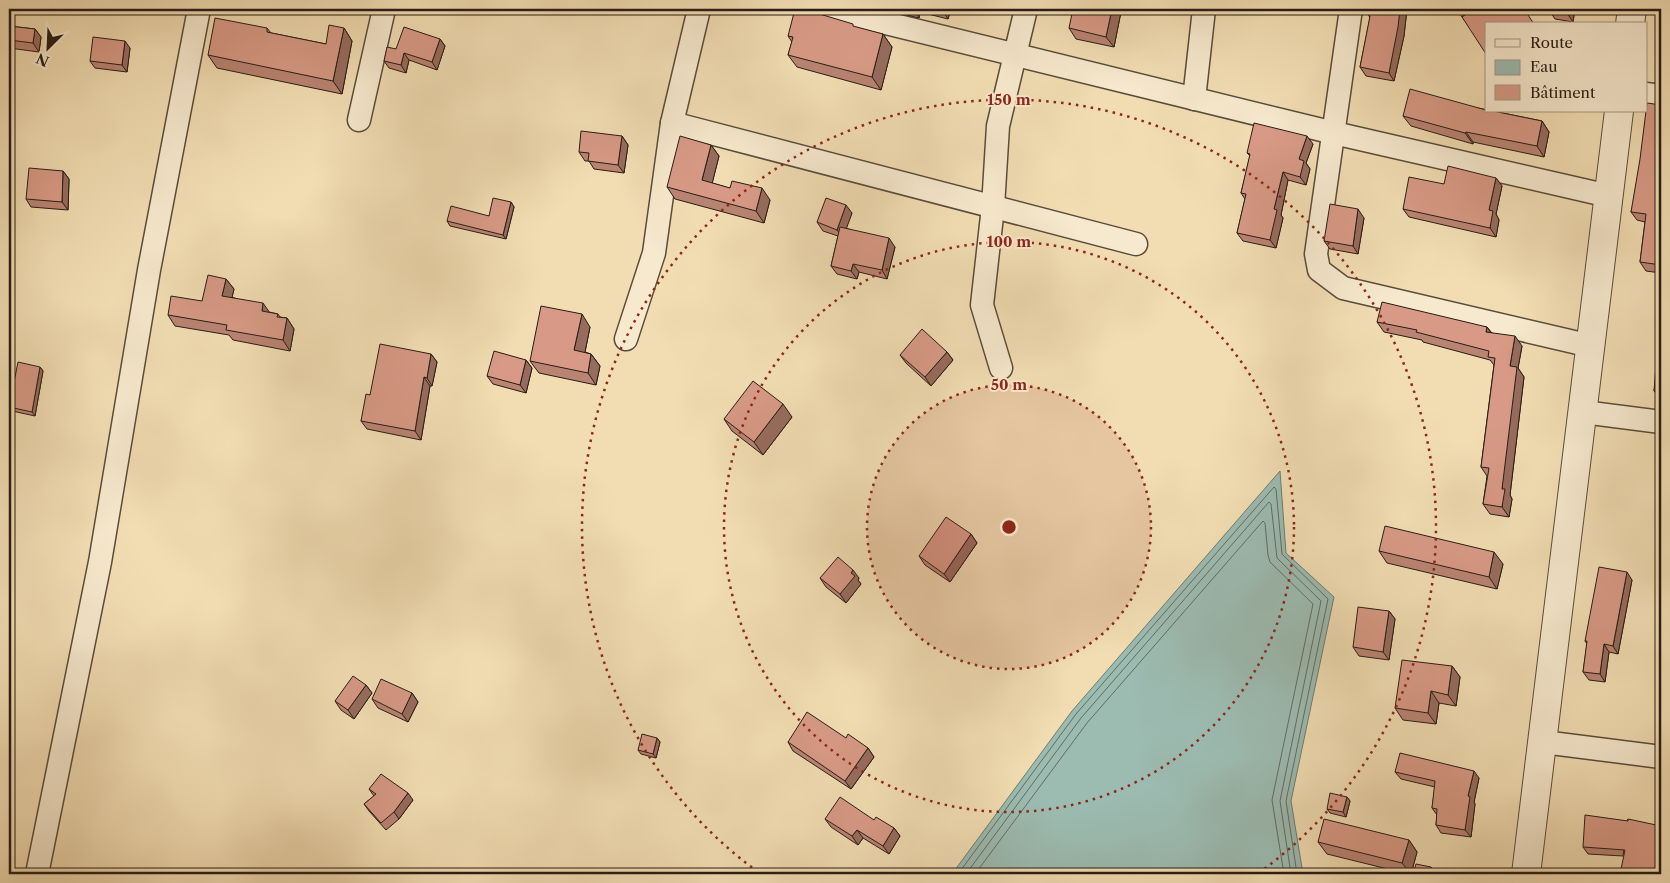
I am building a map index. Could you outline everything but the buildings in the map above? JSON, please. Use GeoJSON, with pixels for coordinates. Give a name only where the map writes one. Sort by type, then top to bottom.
{"type":"FeatureCollection","features":[{"type":"Feature","properties":{"kind":"street"},"geometry":{"type":"LineString","coordinates":[[37,874],[100,562],[149,270],[199,9]]}},
{"type":"Feature","properties":{"kind":"street"},"geometry":{"type":"LineString","coordinates":[[359,120],[384,9]]}},
{"type":"Feature","properties":{"kind":"street"},"geometry":{"type":"LineString","coordinates":[[626,339],[654,253],[672,123],[699,9]]}},
{"type":"Feature","properties":{"kind":"street"},"geometry":{"type":"LineString","coordinates":[[829,9],[1334,133],[1609,196]]}},
{"type":"Feature","properties":{"kind":"street"},"geometry":{"type":"LineString","coordinates":[[1001,368],[982,305],[993,207],[998,126],[1026,9]]}},
{"type":"Feature","properties":{"kind":"street"},"geometry":{"type":"LineString","coordinates":[[1194,99],[1204,9]]}},
{"type":"Feature","properties":{"kind":"street"},"geometry":{"type":"LineString","coordinates":[[1351,9],[1316,254],[1319,270],[1342,288],[1592,346]]}},
{"type":"Feature","properties":{"kind":"street"},"geometry":{"type":"LineString","coordinates":[[1630,22],[1632,9]]}},
{"type":"Feature","properties":{"kind":"street"},"geometry":{"type":"LineString","coordinates":[[1648,94],[1661,96]]}},
{"type":"Feature","properties":{"kind":"street"},"geometry":{"type":"LineString","coordinates":[[1526,874],[1592,346],[1619,112]]}},
{"type":"Feature","properties":{"kind":"street"},"geometry":{"type":"LineString","coordinates":[[672,123],[1136,244]]}},
{"type":"Feature","properties":{"kind":"street"},"geometry":{"type":"LineString","coordinates":[[1583,412],[1661,422]]}},
{"type":"Feature","properties":{"kind":"street"},"geometry":{"type":"LineString","coordinates":[[1543,742],[1661,757]]}},
{"type":"Feature","properties":{"kind":"water"},"geometry":{"type":"Polygon","coordinates":[[[1280,471],[1286,553],[1334,597],[1291,801],[1303,874],[952,874],[1072,711],[1280,471]]]}}]}
